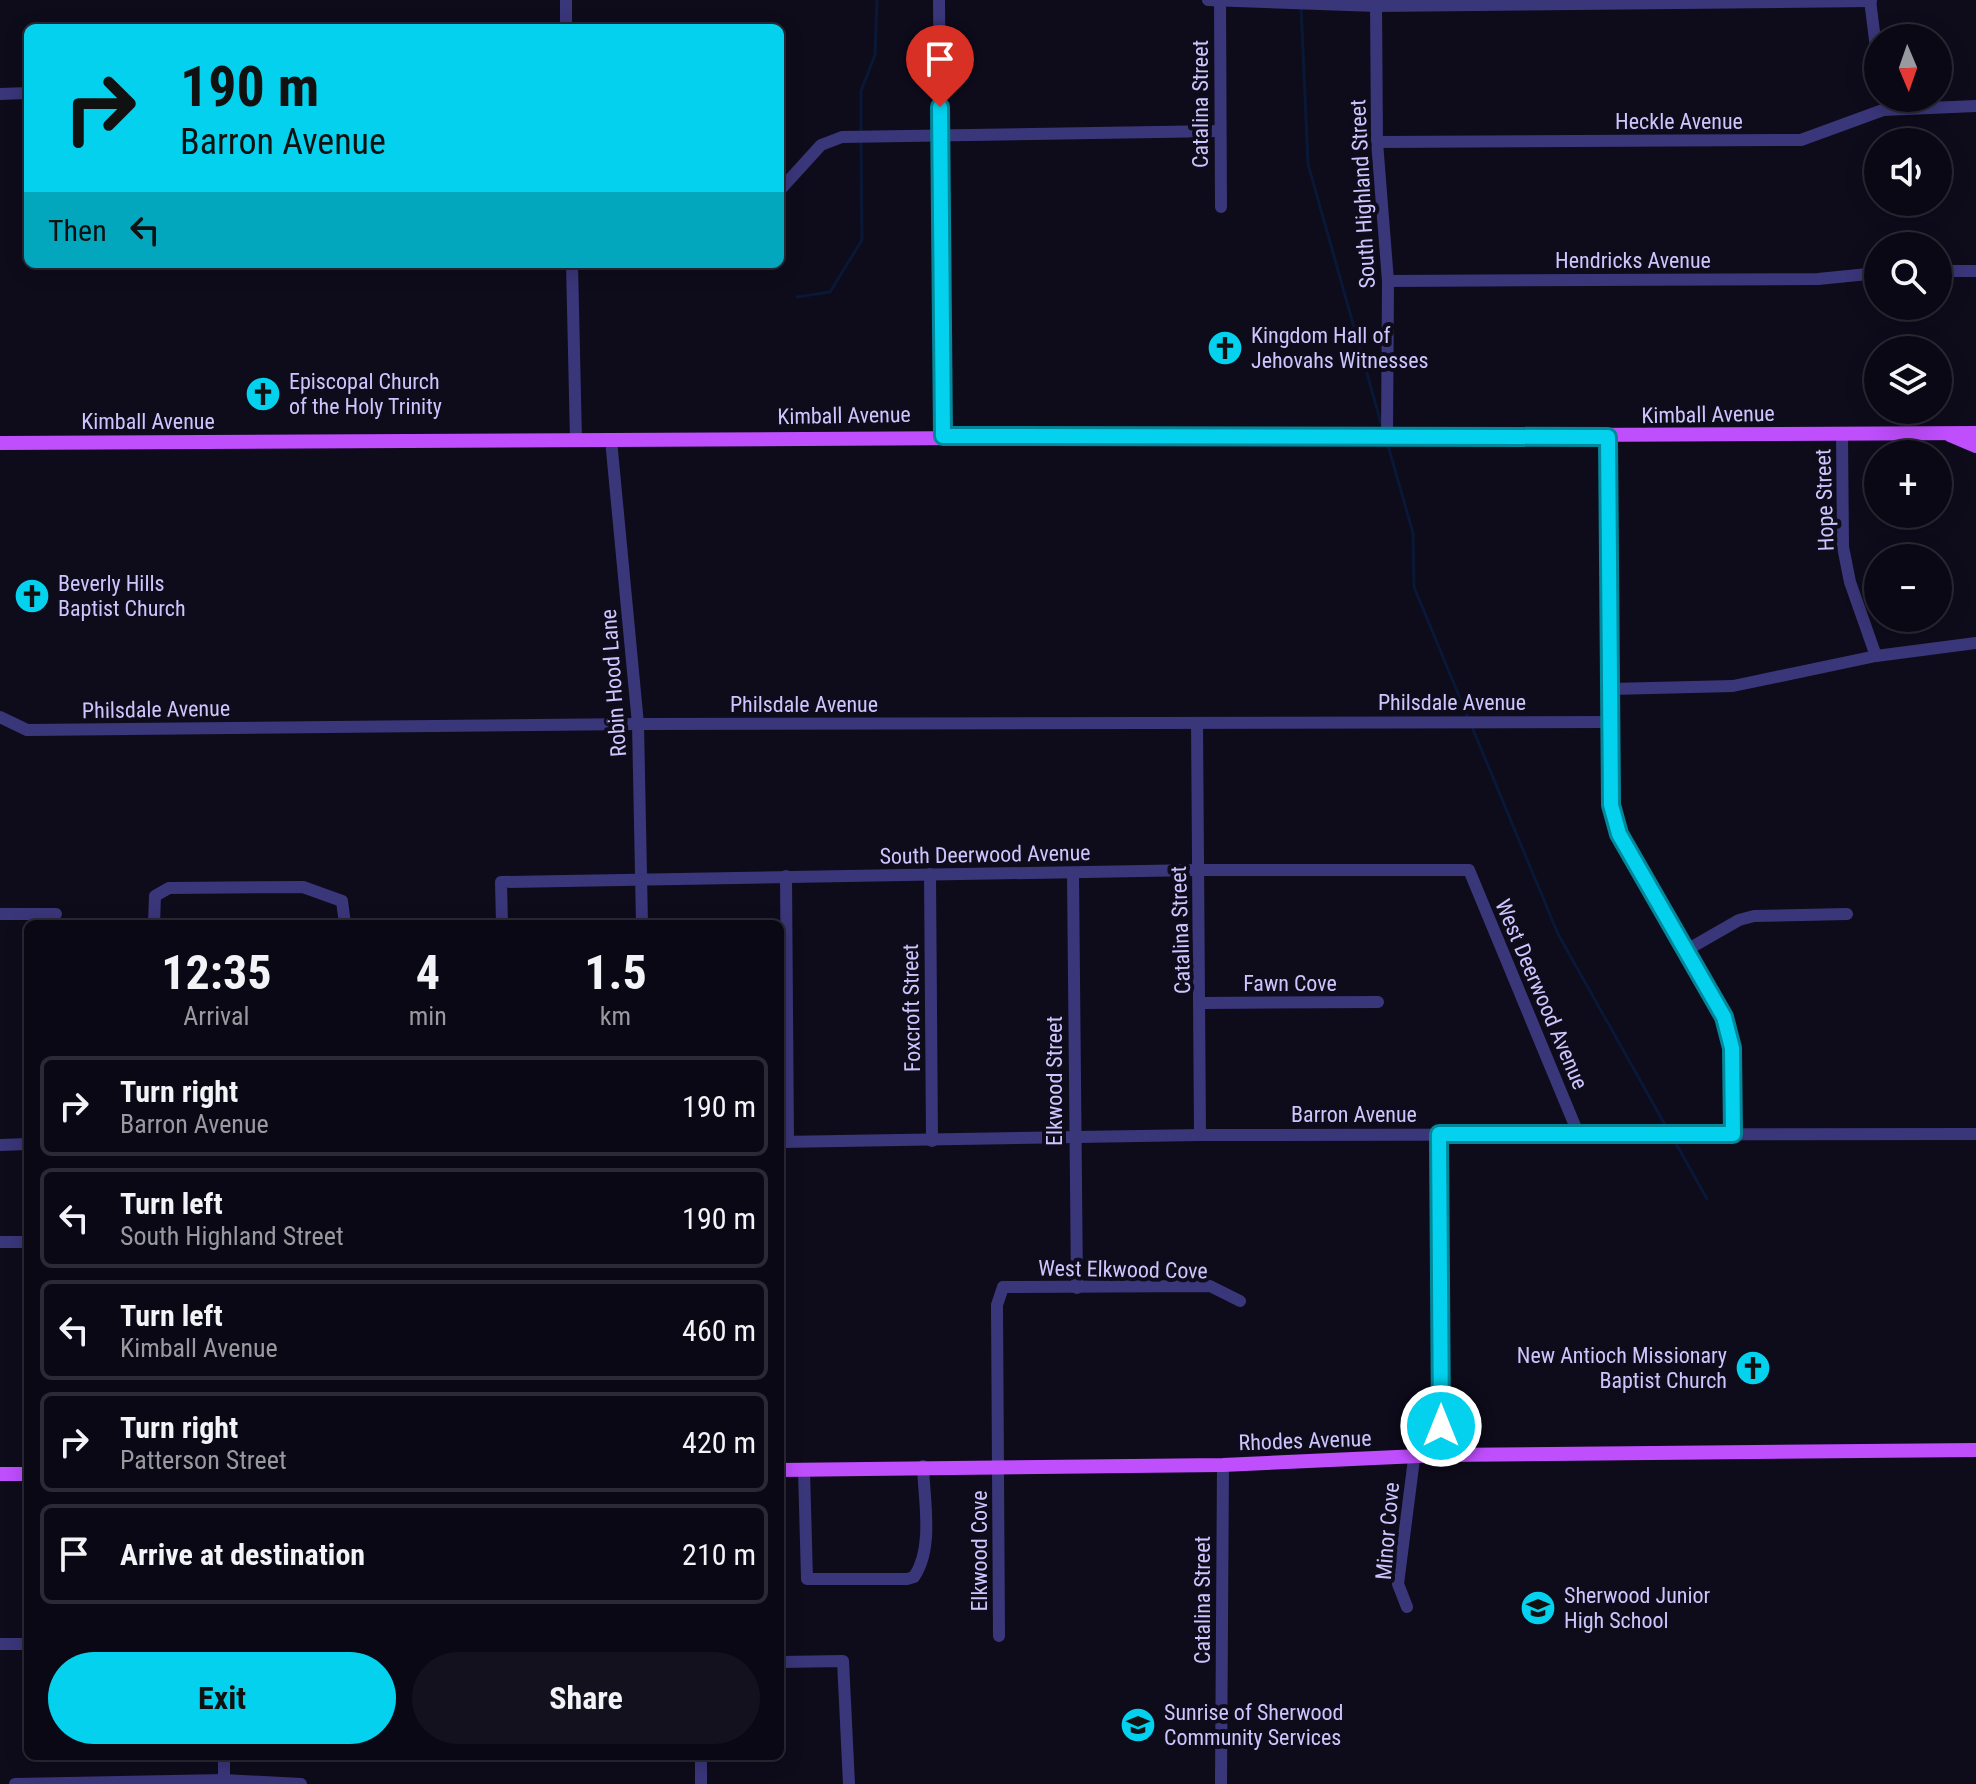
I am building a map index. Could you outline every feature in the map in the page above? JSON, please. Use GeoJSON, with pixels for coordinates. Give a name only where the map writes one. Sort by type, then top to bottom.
{"type":"FeatureCollection","features":[{"type":"Feature","properties":{"kind":"main road","name":"Kimball Avenue"},"geometry":{"type":"LineString","coordinates":[[0,443],[1976,433]]}},
{"type":"Feature","properties":{"kind":"main road"},"geometry":{"type":"LineString","coordinates":[[1946,434],[1976,446]]}},
{"type":"Feature","properties":{"kind":"main road","name":"Rhodes Avenue"},"geometry":{"type":"LineString","coordinates":[[784,1470],[923,1466],[1223,1465],[1414,1459],[1441,1455],[1976,1450]]}},
{"type":"Feature","properties":{"kind":"main road"},"geometry":{"type":"LineString","coordinates":[[0,1474],[24,1474]]}},
{"type":"Feature","properties":{"kind":"street"},"geometry":{"type":"LineString","coordinates":[[566,0],[566,24]]}},
{"type":"Feature","properties":{"kind":"street"},"geometry":{"type":"LineString","coordinates":[[939,0],[943,436]]}},
{"type":"Feature","properties":{"kind":"street"},"geometry":{"type":"LineString","coordinates":[[1216,1],[1870,0],[1873,24]]}},
{"type":"Feature","properties":{"kind":"street","name":"Catalina Street"},"geometry":{"type":"LineString","coordinates":[[1216,1],[1221,207]]}},
{"type":"Feature","properties":{"kind":"street","name":"South Highland Street"},"geometry":{"type":"LineString","coordinates":[[1376,3],[1377,142],[1388,281],[1387,435]]}},
{"type":"Feature","properties":{"kind":"street"},"geometry":{"type":"LineString","coordinates":[[0,94],[24,93]]}},
{"type":"Feature","properties":{"kind":"street","name":"Heckle Avenue"},"geometry":{"type":"LineString","coordinates":[[1952,105],[1976,106]]}},
{"type":"Feature","properties":{"kind":"street","name":"Heckle Avenue"},"geometry":{"type":"LineString","coordinates":[[1377,142],[1801,140],[1865,112]]}},
{"type":"Feature","properties":{"kind":"street"},"geometry":{"type":"LineString","coordinates":[[784,186],[821,145],[842,137],[1220,131]]}},
{"type":"Feature","properties":{"kind":"street"},"geometry":{"type":"LineString","coordinates":[[572,268],[576,440]]}},
{"type":"Feature","properties":{"kind":"street"},"geometry":{"type":"LineString","coordinates":[[1952,271],[1976,271]]}},
{"type":"Feature","properties":{"kind":"street","name":"Hendricks Avenue"},"geometry":{"type":"LineString","coordinates":[[1388,281],[1818,279],[1864,274]]}},
{"type":"Feature","properties":{"kind":"street","name":"Hope Street"},"geometry":{"type":"LineString","coordinates":[[1842,434],[1843,547],[1850,582],[1876,656]]}},
{"type":"Feature","properties":{"kind":"street"},"geometry":{"type":"LineString","coordinates":[[1608,437],[1611,805],[1619,834],[1724,1017],[1732,1048],[1733,1134]]}},
{"type":"Feature","properties":{"kind":"street","name":"Robin Hood Lane"},"geometry":{"type":"LineString","coordinates":[[611,440],[638,724],[642,920]]}},
{"type":"Feature","properties":{"kind":"street"},"geometry":{"type":"LineString","coordinates":[[1611,689],[1733,686],[1876,656],[1976,643]]}},
{"type":"Feature","properties":{"kind":"street","name":"Philsdale Avenue"},"geometry":{"type":"LineString","coordinates":[[0,717],[27,730],[638,724],[1611,722]]}},
{"type":"Feature","properties":{"kind":"street","name":"Catalina Street"},"geometry":{"type":"LineString","coordinates":[[1197,723],[1202,1003],[1200,1135]]}},
{"type":"Feature","properties":{"kind":"street","name":"South Deerwood Avenue"},"geometry":{"type":"LineString","coordinates":[[502,920],[501,882],[1198,870],[1469,870]]}},
{"type":"Feature","properties":{"kind":"street","name":"West Deerwood Avenue"},"geometry":{"type":"LineString","coordinates":[[1469,870],[1578,1133]]}},
{"type":"Feature","properties":{"kind":"street","name":"Elkwood Street"},"geometry":{"type":"LineString","coordinates":[[1073,873],[1077,1288]]}},
{"type":"Feature","properties":{"kind":"street","name":"Foxcroft Street"},"geometry":{"type":"LineString","coordinates":[[930,874],[932,1141]]}},
{"type":"Feature","properties":{"kind":"street"},"geometry":{"type":"LineString","coordinates":[[784,1142],[786,876]]}},
{"type":"Feature","properties":{"kind":"street"},"geometry":{"type":"LineString","coordinates":[[154,920],[155,896],[169,888],[303,887],[342,901],[344,920]]}},
{"type":"Feature","properties":{"kind":"street"},"geometry":{"type":"LineString","coordinates":[[0,914],[56,914]]}},
{"type":"Feature","properties":{"kind":"street"},"geometry":{"type":"LineString","coordinates":[[1685,951],[1739,920],[1754,916],[1847,914]]}},
{"type":"Feature","properties":{"kind":"street","name":"Fawn Cove"},"geometry":{"type":"LineString","coordinates":[[1202,1003],[1378,1002]]}},
{"type":"Feature","properties":{"kind":"street"},"geometry":{"type":"LineString","coordinates":[[1439,1134],[1441,1455]]}},
{"type":"Feature","properties":{"kind":"street","name":"Barron Avenue"},"geometry":{"type":"LineString","coordinates":[[784,1142],[1074,1140],[1200,1135],[1976,1134]]}},
{"type":"Feature","properties":{"kind":"street"},"geometry":{"type":"LineString","coordinates":[[0,1145],[24,1144]]}},
{"type":"Feature","properties":{"kind":"street"},"geometry":{"type":"LineString","coordinates":[[0,1242],[24,1242]]}},
{"type":"Feature","properties":{"kind":"street","name":"West Elkwood Cove"},"geometry":{"type":"LineString","coordinates":[[999,1466],[997,1305],[1003,1287],[1210,1286],[1240,1301]]}},
{"type":"Feature","properties":{"kind":"street","name":"Minor Cove"},"geometry":{"type":"LineString","coordinates":[[1407,1607],[1398,1584],[1414,1459]]}},
{"type":"Feature","properties":{"kind":"street","name":"Catalina Street"},"geometry":{"type":"LineString","coordinates":[[1221,1784],[1223,1465]]}},
{"type":"Feature","properties":{"kind":"street"},"geometry":{"type":"LineString","coordinates":[[804,1470],[807,1579],[907,1579],[918,1572],[924,1544],[923,1466]]}},
{"type":"Feature","properties":{"kind":"street","name":"Elkwood Cove"},"geometry":{"type":"LineString","coordinates":[[999,1466],[999,1636]]}},
{"type":"Feature","properties":{"kind":"street"},"geometry":{"type":"LineString","coordinates":[[0,1644],[24,1644]]}},
{"type":"Feature","properties":{"kind":"street"},"geometry":{"type":"LineString","coordinates":[[784,1662],[843,1661],[849,1784]]}},
{"type":"Feature","properties":{"kind":"street"},"geometry":{"type":"LineString","coordinates":[[224,1760],[224,1782]]}},
{"type":"Feature","properties":{"kind":"street"},"geometry":{"type":"LineString","coordinates":[[701,1760],[701,1784]]}},
{"type":"Feature","properties":{"kind":"street"},"geometry":{"type":"LineString","coordinates":[[15,1784],[301,1784]]}},
{"type":"Feature","properties":{"kind":"waterway"},"geometry":{"type":"LineString","coordinates":[[861,135],[861,91],[875,55],[877,0]]}},
{"type":"Feature","properties":{"kind":"waterway"},"geometry":{"type":"LineString","coordinates":[[1301,5],[1308,164],[1381,423]]}},
{"type":"Feature","properties":{"kind":"waterway"},"geometry":{"type":"LineString","coordinates":[[797,297],[830,292],[862,240],[861,142]]}},
{"type":"Feature","properties":{"kind":"waterway"},"geometry":{"type":"LineString","coordinates":[[1387,442],[1413,533],[1414,587],[1469,720]]}},
{"type":"Feature","properties":{"kind":"waterway"},"geometry":{"type":"LineString","coordinates":[[1472,727],[1558,934],[1668,1130]]}},
{"type":"Feature","properties":{"kind":"waterway"},"geometry":{"type":"LineString","coordinates":[[1674,1140],[1707,1199]]}},
{"type":"Feature","properties":{"kind":"place","name":"Kingdom Hall of Jehovahs Witnesses"},"geometry":{"type":"Point","coordinates":[1225,348]}},
{"type":"Feature","properties":{"kind":"place","name":"Episcopal Church of the Holy Trinity"},"geometry":{"type":"Point","coordinates":[263,394]}},
{"type":"Feature","properties":{"kind":"place","name":"Beverly Hills Baptist Church"},"geometry":{"type":"Point","coordinates":[32,596]}},
{"type":"Feature","properties":{"kind":"place","name":"New Antioch Missionary Baptist Church"},"geometry":{"type":"Point","coordinates":[1753,1368]}},
{"type":"Feature","properties":{"kind":"place","name":"Sherwood Junior High School"},"geometry":{"type":"Point","coordinates":[1538,1608]}},
{"type":"Feature","properties":{"kind":"place","name":"Sunrise of Sherwood Community Services"},"geometry":{"type":"Point","coordinates":[1138,1725]}},
{"type":"Feature","properties":{"kind":"route"},"geometry":{"type":"LineString","coordinates":[[940,107],[943,436],[1608,437],[1611,805],[1619,834],[1724,1017],[1732,1048],[1733,1134],[1439,1134],[1441,1426]]}}]}
